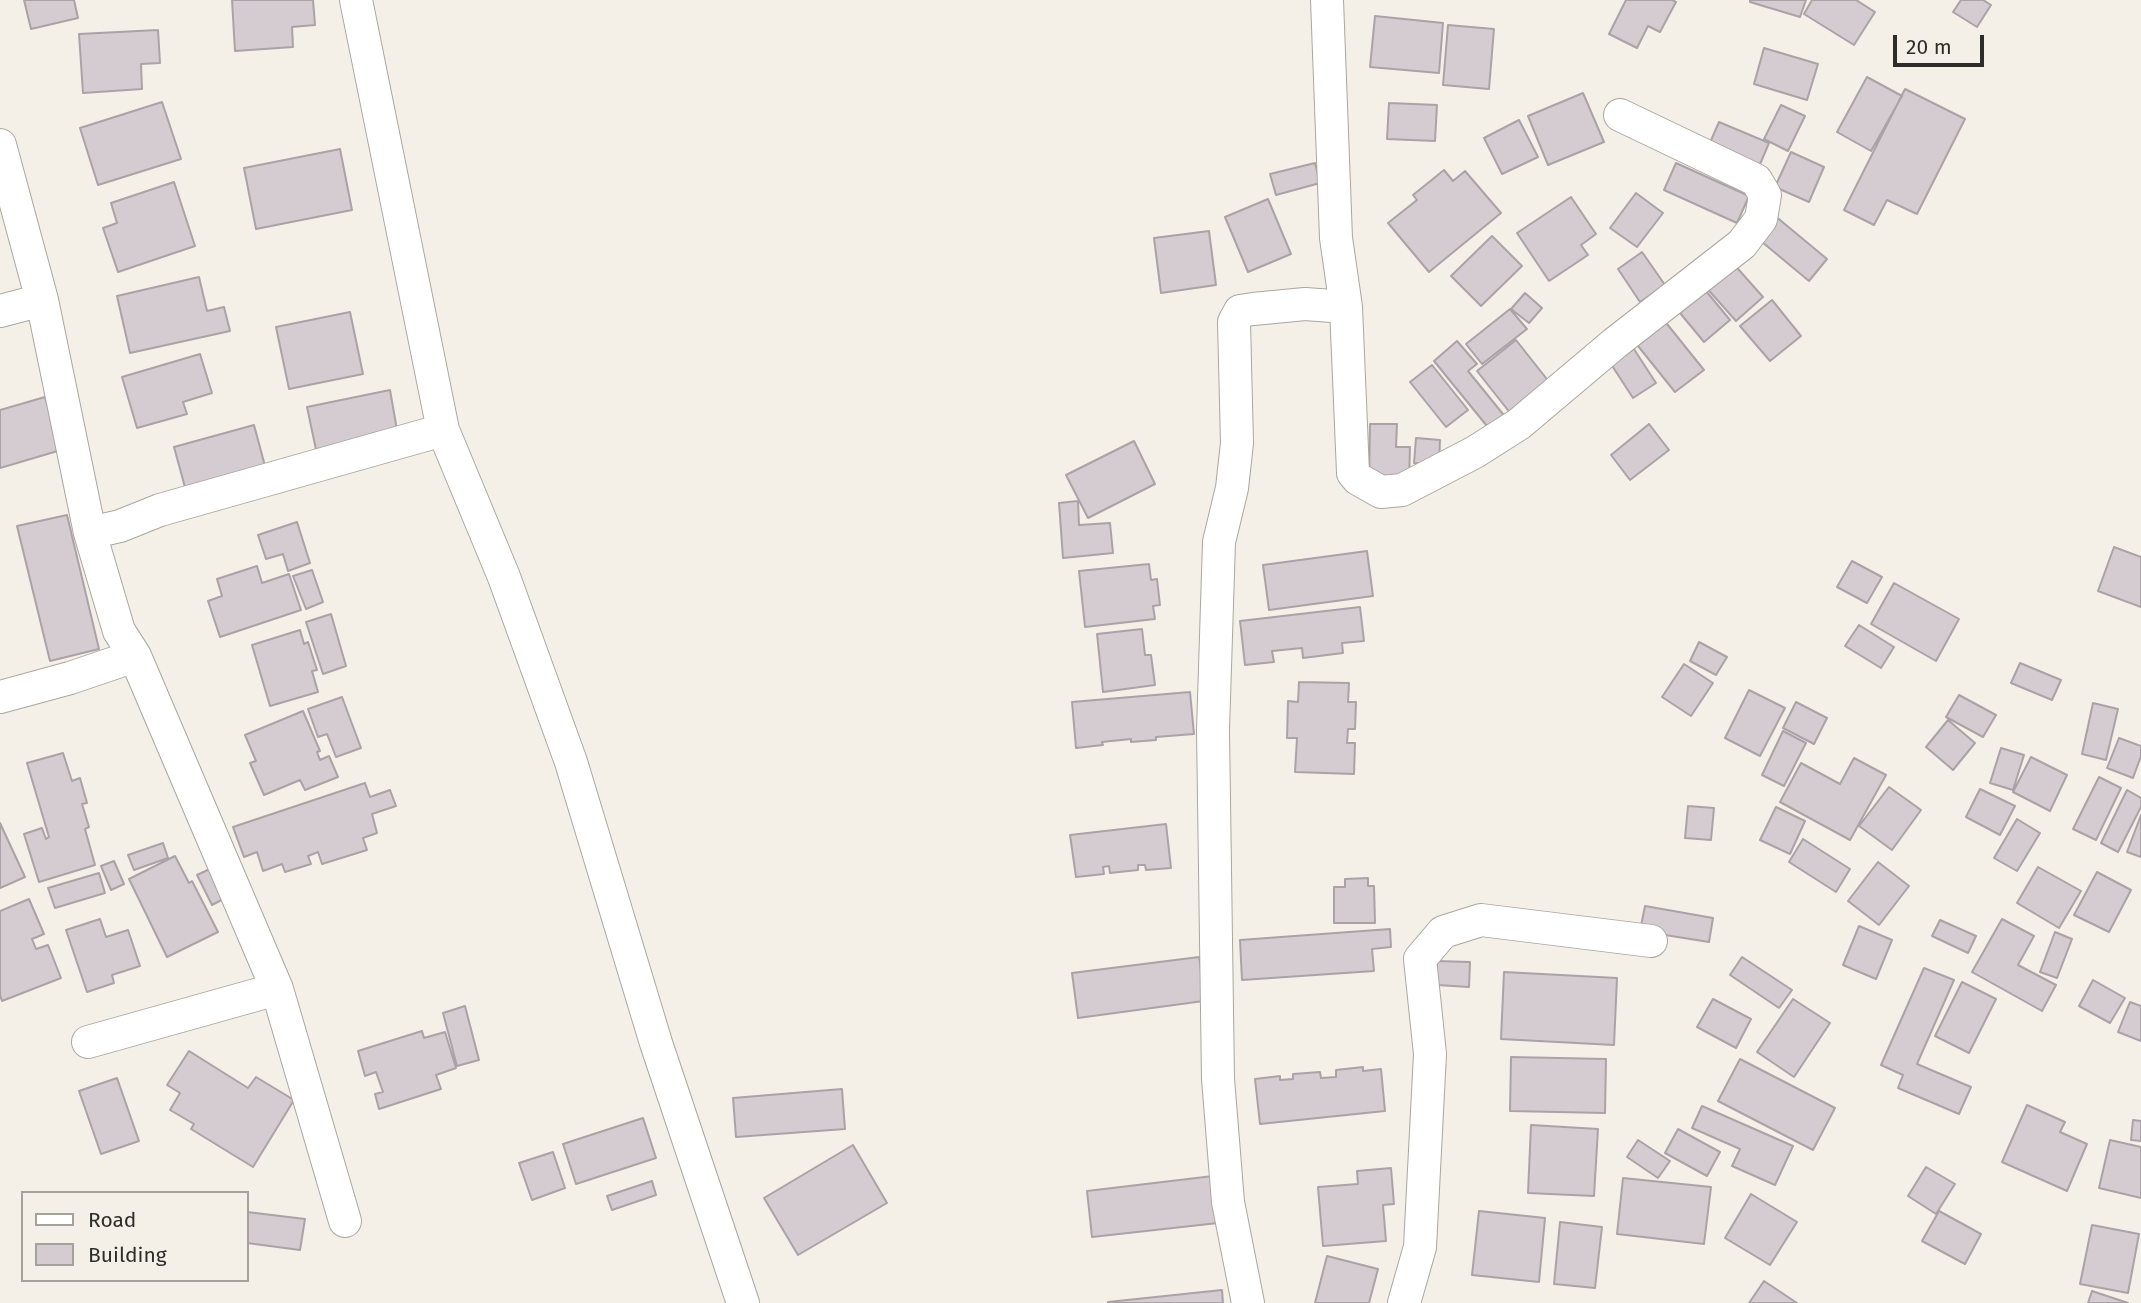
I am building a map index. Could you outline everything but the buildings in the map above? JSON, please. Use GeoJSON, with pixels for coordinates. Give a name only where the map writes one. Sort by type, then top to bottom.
{"type":"FeatureCollection","features":[{"type":"Feature","properties":{"kind":"street"},"geometry":{"type":"LineString","coordinates":[[356,0],[443,430],[504,577],[571,762],[656,1043],[743,1303]]}},
{"type":"Feature","properties":{"kind":"street"},"geometry":{"type":"LineString","coordinates":[[1327,0],[1336,238],[1346,307],[1353,473],[1358,479],[1381,492],[1402,490],[1475,452],[1519,424],[1615,343],[1742,244],[1762,219],[1765,195],[1756,180],[1620,115]]}},
{"type":"Feature","properties":{"kind":"street"},"geometry":{"type":"LineString","coordinates":[[0,145],[42,300],[90,533],[119,631],[135,656],[277,989],[345,1221]]}},
{"type":"Feature","properties":{"kind":"street"},"geometry":{"type":"LineString","coordinates":[[0,311],[42,300]]}},
{"type":"Feature","properties":{"kind":"street"},"geometry":{"type":"LineString","coordinates":[[1248,1303],[1228,1202],[1218,1079],[1213,758],[1219,542],[1232,488],[1237,443],[1234,322],[1240,311],[1253,309],[1305,304],[1346,307]]}},
{"type":"Feature","properties":{"kind":"street"},"geometry":{"type":"LineString","coordinates":[[90,533],[120,526],[160,510],[443,430]]}},
{"type":"Feature","properties":{"kind":"street"},"geometry":{"type":"LineString","coordinates":[[0,697],[70,678],[135,656]]}},
{"type":"Feature","properties":{"kind":"street"},"geometry":{"type":"LineString","coordinates":[[1404,1303],[1420,1247],[1430,1054],[1420,959],[1443,932],[1481,920],[1651,941]]}},
{"type":"Feature","properties":{"kind":"street"},"geometry":{"type":"LineString","coordinates":[[88,1042],[277,989]]}}]}
